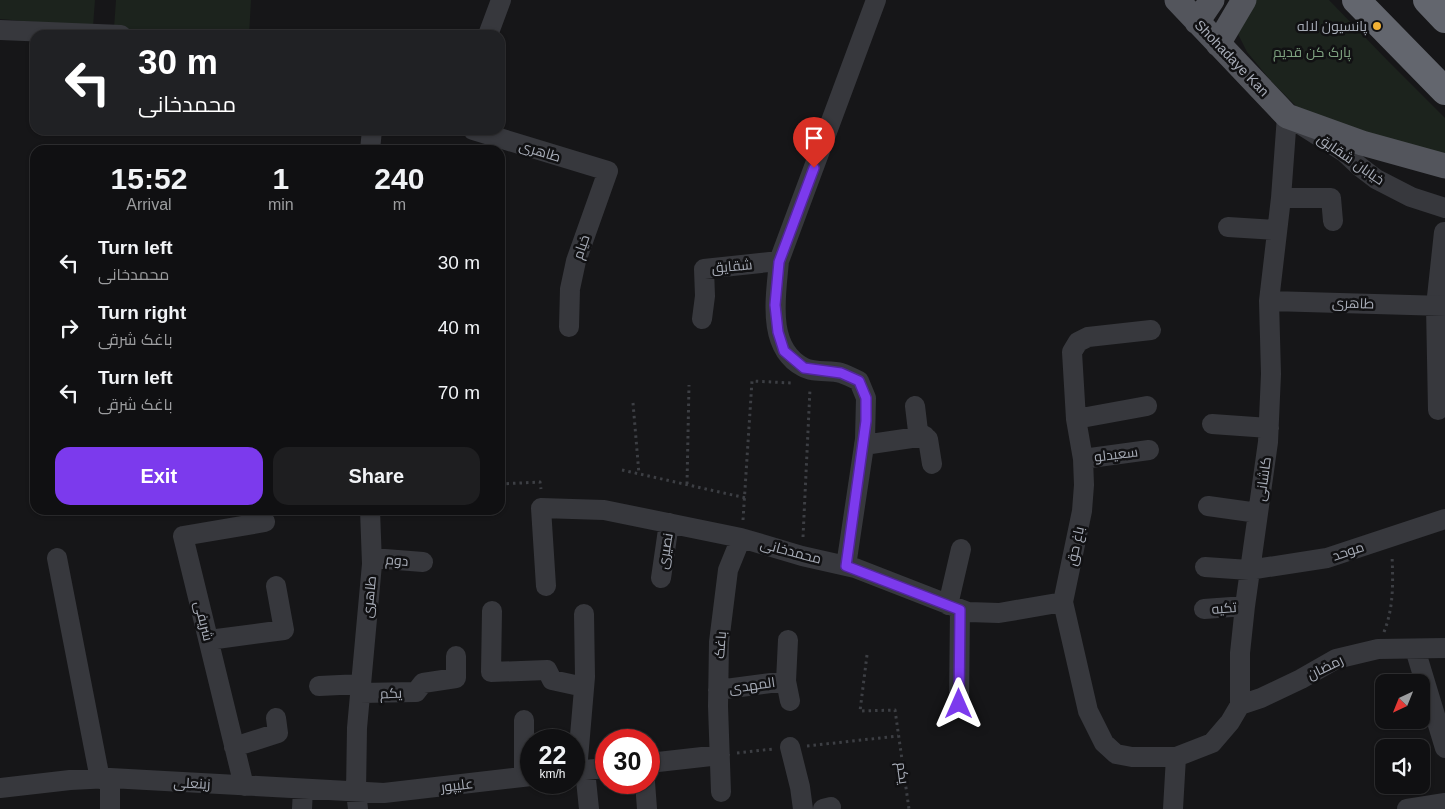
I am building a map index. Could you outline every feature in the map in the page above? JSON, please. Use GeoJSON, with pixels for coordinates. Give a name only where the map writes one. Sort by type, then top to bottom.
{"type":"FeatureCollection","features":[{"type":"Feature","properties":{"kind":"highway"},"geometry":{"type":"LineString","coordinates":[[1356,0],[1445,91]]}},
{"type":"Feature","properties":{"kind":"highway"},"geometry":{"type":"LineString","coordinates":[[1427,0],[1445,18]]}},
{"type":"Feature","properties":{"kind":"main road","name":"Shohadaye Kan"},"geometry":{"type":"LineString","coordinates":[[1177,0],[1287,116]]}},
{"type":"Feature","properties":{"kind":"main road"},"geometry":{"type":"LineString","coordinates":[[1197,22],[1212,0]]}},
{"type":"Feature","properties":{"kind":"main road"},"geometry":{"type":"LineString","coordinates":[[1218,44],[1244,0]]}},
{"type":"Feature","properties":{"kind":"main road"},"geometry":{"type":"LineString","coordinates":[[1287,116],[1362,143],[1445,166]]}},
{"type":"Feature","properties":{"kind":"street"},"geometry":{"type":"LineString","coordinates":[[490,30],[501,0]]}},
{"type":"Feature","properties":{"kind":"street"},"geometry":{"type":"LineString","coordinates":[[846,566],[864,445],[866,398],[859,381],[841,373],[804,368],[784,351],[778,332],[775,305],[779,262],[876,0]]}},
{"type":"Feature","properties":{"kind":"street"},"geometry":{"type":"LineString","coordinates":[[0,30],[30,31]]}},
{"type":"Feature","properties":{"kind":"street","name":"کاشانی"},"geometry":{"type":"LineString","coordinates":[[1240,705],[1240,653],[1249,570],[1269,428],[1271,374],[1269,301],[1281,198],[1287,116]]}},
{"type":"Feature","properties":{"kind":"street","name":"خیابان شقایق"},"geometry":{"type":"LineString","coordinates":[[1287,116],[1344,152],[1358,166],[1376,179],[1411,197],[1445,208]]}},
{"type":"Feature","properties":{"kind":"street","name":"طاهری"},"geometry":{"type":"LineString","coordinates":[[489,135],[608,171]]}},
{"type":"Feature","properties":{"kind":"street","name":"خیام"},"geometry":{"type":"LineString","coordinates":[[569,327],[570,289],[576,261],[608,171]]}},
{"type":"Feature","properties":{"kind":"street"},"geometry":{"type":"LineString","coordinates":[[1281,198],[1331,198],[1333,221]]}},
{"type":"Feature","properties":{"kind":"street"},"geometry":{"type":"LineString","coordinates":[[1228,227],[1277,230]]}},
{"type":"Feature","properties":{"kind":"street"},"geometry":{"type":"LineString","coordinates":[[1438,410],[1440,306],[1444,232]]}},
{"type":"Feature","properties":{"kind":"street","name":"شقایق"},"geometry":{"type":"LineString","coordinates":[[702,319],[705,296],[704,268],[779,262]]}},
{"type":"Feature","properties":{"kind":"street","name":"طاهری"},"geometry":{"type":"LineString","coordinates":[[1269,301],[1440,306]]}},
{"type":"Feature","properties":{"kind":"street","name":"باغ حق"},"geometry":{"type":"LineString","coordinates":[[1151,330],[1088,337],[1078,342],[1072,352],[1076,419],[1083,458],[1084,485],[1082,511],[1063,602],[1088,711],[1104,743],[1116,754],[1132,757],[1176,757]]}},
{"type":"Feature","properties":{"kind":"street"},"geometry":{"type":"LineString","coordinates":[[915,406],[918,432],[928,439],[932,464]]}},
{"type":"Feature","properties":{"kind":"street"},"geometry":{"type":"LineString","coordinates":[[1076,419],[1147,406]]}},
{"type":"Feature","properties":{"kind":"street"},"geometry":{"type":"LineString","coordinates":[[1212,424],[1269,428]]}},
{"type":"Feature","properties":{"kind":"street"},"geometry":{"type":"LineString","coordinates":[[864,445],[924,436]]}},
{"type":"Feature","properties":{"kind":"street","name":"سعیدلو"},"geometry":{"type":"LineString","coordinates":[[1083,458],[1149,450]]}},
{"type":"Feature","properties":{"kind":"street"},"geometry":{"type":"LineString","coordinates":[[1208,506],[1258,512]]}},
{"type":"Feature","properties":{"kind":"street"},"geometry":{"type":"LineString","coordinates":[[541,508],[546,586]]}},
{"type":"Feature","properties":{"kind":"street","name":"محمدخانی"},"geometry":{"type":"LineString","coordinates":[[541,508],[604,510],[741,538],[802,556],[846,566],[968,612],[999,613],[1063,602]]}},
{"type":"Feature","properties":{"kind":"street","name":"طاهری"},"geometry":{"type":"LineString","coordinates":[[357,800],[360,689],[372,558],[370,515]]}},
{"type":"Feature","properties":{"kind":"street","name":"موحد"},"geometry":{"type":"LineString","coordinates":[[1205,567],[1249,570],[1327,558],[1445,519]]}},
{"type":"Feature","properties":{"kind":"street","name":"شریفی"},"geometry":{"type":"LineString","coordinates":[[244,786],[184,536],[265,522]]}},
{"type":"Feature","properties":{"kind":"street","name":"نصیری"},"geometry":{"type":"LineString","coordinates":[[661,578],[669,523]]}},
{"type":"Feature","properties":{"kind":"street","name":"باغک"},"geometry":{"type":"LineString","coordinates":[[721,792],[718,690],[719,642],[728,570],[741,538]]}},
{"type":"Feature","properties":{"kind":"street"},"geometry":{"type":"LineString","coordinates":[[959,704],[954,607],[961,549]]}},
{"type":"Feature","properties":{"kind":"street"},"geometry":{"type":"LineString","coordinates":[[58,558],[110,809]]}},
{"type":"Feature","properties":{"kind":"street","name":"دوم"},"geometry":{"type":"LineString","coordinates":[[372,558],[423,562]]}},
{"type":"Feature","properties":{"kind":"street"},"geometry":{"type":"LineString","coordinates":[[209,640],[284,630],[276,586]]}},
{"type":"Feature","properties":{"kind":"street","name":"تکیه"},"geometry":{"type":"LineString","coordinates":[[1204,610],[1245,606]]}},
{"type":"Feature","properties":{"kind":"street"},"geometry":{"type":"LineString","coordinates":[[492,611],[491,672],[547,670],[552,680],[584,682]]}},
{"type":"Feature","properties":{"kind":"street"},"geometry":{"type":"LineString","coordinates":[[581,729],[584,682],[584,614]]}},
{"type":"Feature","properties":{"kind":"street"},"geometry":{"type":"LineString","coordinates":[[788,640],[786,681],[790,701]]}},
{"type":"Feature","properties":{"kind":"street"},"geometry":{"type":"LineString","coordinates":[[1415,648],[1445,748]]}},
{"type":"Feature","properties":{"kind":"street","name":"رمضان"},"geometry":{"type":"LineString","coordinates":[[1240,705],[1262,698],[1336,659],[1378,649],[1445,648]]}},
{"type":"Feature","properties":{"kind":"street","name":"یکم"},"geometry":{"type":"LineString","coordinates":[[360,689],[416,692],[423,683],[456,678],[456,656]]}},
{"type":"Feature","properties":{"kind":"street","name":"المهدی"},"geometry":{"type":"LineString","coordinates":[[718,690],[786,681]]}},
{"type":"Feature","properties":{"kind":"street"},"geometry":{"type":"LineString","coordinates":[[319,686],[360,689]]}},
{"type":"Feature","properties":{"kind":"street"},"geometry":{"type":"LineString","coordinates":[[1173,809],[1176,757],[1212,743],[1230,722],[1240,705]]}},
{"type":"Feature","properties":{"kind":"street"},"geometry":{"type":"LineString","coordinates":[[234,747],[278,733],[276,718]]}},
{"type":"Feature","properties":{"kind":"street"},"geometry":{"type":"LineString","coordinates":[[524,720],[525,729]]}},
{"type":"Feature","properties":{"kind":"street"},"geometry":{"type":"LineString","coordinates":[[790,748],[800,787],[803,809]]}},
{"type":"Feature","properties":{"kind":"street"},"geometry":{"type":"LineString","coordinates":[[660,762],[720,755]]}},
{"type":"Feature","properties":{"kind":"street","name":"زینعلی"},"geometry":{"type":"LineString","coordinates":[[0,788],[105,778],[303,789],[357,800],[384,793]]}},
{"type":"Feature","properties":{"kind":"street","name":"علیپور"},"geometry":{"type":"LineString","coordinates":[[384,793],[520,778]]}},
{"type":"Feature","properties":{"kind":"street"},"geometry":{"type":"LineString","coordinates":[[302,809],[303,789]]}},
{"type":"Feature","properties":{"kind":"street"},"geometry":{"type":"LineString","coordinates":[[585,794],[589,809]]}},
{"type":"Feature","properties":{"kind":"street"},"geometry":{"type":"LineString","coordinates":[[646,794],[647,809]]}},
{"type":"Feature","properties":{"kind":"street"},"geometry":{"type":"LineString","coordinates":[[1407,809],[1445,802]]}},
{"type":"Feature","properties":{"kind":"path"},"geometry":{"type":"LineString","coordinates":[[741,538],[746,498],[752,381],[800,383]]}},
{"type":"Feature","properties":{"kind":"path"},"geometry":{"type":"LineString","coordinates":[[802,556],[810,384]]}},
{"type":"Feature","properties":{"kind":"path"},"geometry":{"type":"LineString","coordinates":[[687,484],[689,385]]}},
{"type":"Feature","properties":{"kind":"path"},"geometry":{"type":"LineString","coordinates":[[633,403],[639,474]]}},
{"type":"Feature","properties":{"kind":"path"},"geometry":{"type":"LineString","coordinates":[[622,470],[746,498]]}},
{"type":"Feature","properties":{"kind":"path"},"geometry":{"type":"LineString","coordinates":[[505,484],[540,482],[541,508]]}},
{"type":"Feature","properties":{"kind":"path"},"geometry":{"type":"LineString","coordinates":[[1378,649],[1390,618],[1393,589],[1391,536]]}},
{"type":"Feature","properties":{"kind":"path","name":"یکم"},"geometry":{"type":"LineString","coordinates":[[867,655],[860,711],[895,710],[909,809]]}},
{"type":"Feature","properties":{"kind":"green space"},"geometry":{"type":"Polygon","coordinates":[[[0,0],[95,0],[93,27],[0,19],[0,0]]]}},
{"type":"Feature","properties":{"kind":"green space"},"geometry":{"type":"Polygon","coordinates":[[[116,0],[251,0],[249,30],[140,30],[114,28],[116,0]]]}},
{"type":"Feature","properties":{"kind":"green space","name":"پارک کن قدیم"},"geometry":{"type":"Polygon","coordinates":[[[1252,0],[1329,0],[1445,118],[1445,158],[1300,110],[1271,81],[1247,52],[1238,34],[1252,0]]]}},
{"type":"Feature","properties":{"kind":"place","name":"پانسیون لاله"},"geometry":{"type":"Point","coordinates":[1377,26]}},
{"type":"Feature","properties":{"kind":"route"},"geometry":{"type":"LineString","coordinates":[[814,168],[779,262],[775,305],[778,332],[784,351],[804,368],[841,373],[859,381],[866,398],[865,438],[846,566],[960,610],[959,704]]}}]}
